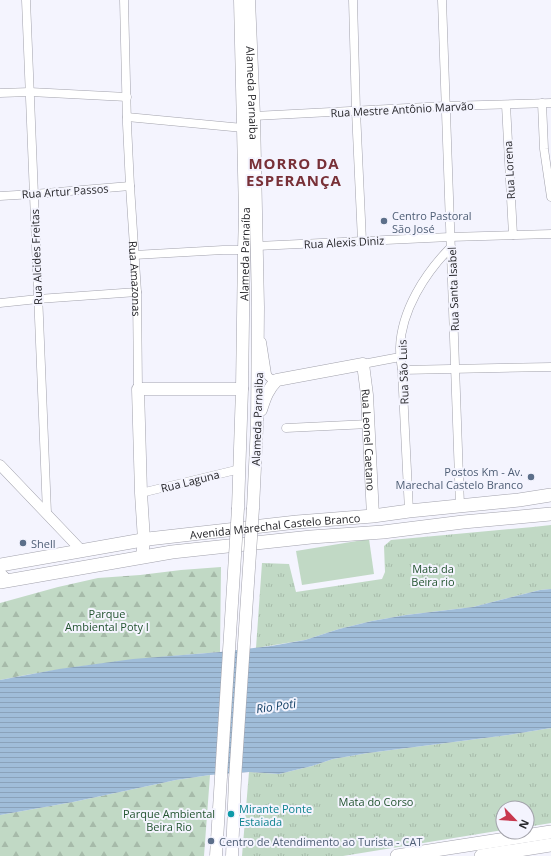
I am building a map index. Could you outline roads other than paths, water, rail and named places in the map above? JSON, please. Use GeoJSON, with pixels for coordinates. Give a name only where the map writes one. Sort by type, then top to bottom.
{"type":"FeatureCollection","features":[{"type":"Feature","properties":{"kind":"main road","name":"Alameda Parnaíba"},"geometry":{"type":"LineString","coordinates":[[216,856],[240,469],[245,214],[240,0]]}},
{"type":"Feature","properties":{"kind":"main road","name":"Alameda Parnaiba"},"geometry":{"type":"LineString","coordinates":[[232,856],[236,764],[257,425],[257,246],[254,116],[249,0]]}},
{"type":"Feature","properties":{"kind":"main road"},"geometry":{"type":"LineString","coordinates":[[257,425],[268,392],[277,380],[364,364]]}},
{"type":"Feature","properties":{"kind":"main road","name":"Rua Leonel Caetano"},"geometry":{"type":"LineString","coordinates":[[364,364],[369,424],[373,516]]}},
{"type":"Feature","properties":{"kind":"main road"},"geometry":{"type":"LineString","coordinates":[[138,389],[242,389]]}},
{"type":"Feature","properties":{"kind":"main road","name":"Rua Amazonas"},"geometry":{"type":"LineString","coordinates":[[138,389],[144,540],[142,557]]}},
{"type":"Feature","properties":{"kind":"main road","name":"Avenida Marechal Castelo Branco"},"geometry":{"type":"LineString","coordinates":[[0,565],[144,540],[283,523],[373,516],[519,500],[551,495]]}},
{"type":"Feature","properties":{"kind":"main road"},"geometry":{"type":"LineString","coordinates":[[519,500],[520,517]]}},
{"type":"Feature","properties":{"kind":"main road","name":"Avenida Marechal Castelo Branco"},"geometry":{"type":"LineString","coordinates":[[3,578],[172,552],[284,539],[383,532],[463,522],[551,514]]}},
{"type":"Feature","properties":{"kind":"main road"},"geometry":{"type":"LineString","coordinates":[[283,523],[284,539]]}},
{"type":"Feature","properties":{"kind":"main road"},"geometry":{"type":"LineString","coordinates":[[397,856],[551,832]]}},
{"type":"Feature","properties":{"kind":"main road"},"geometry":{"type":"LineString","coordinates":[[481,856],[551,845]]}},
{"type":"Feature","properties":{"kind":"street","name":"Rua Alcides Freitas"},"geometry":{"type":"LineString","coordinates":[[26,0],[47,513]]}},
{"type":"Feature","properties":{"kind":"street","name":"Rua Amazonas"},"geometry":{"type":"LineString","coordinates":[[124,0],[126,97],[137,292],[138,389]]}},
{"type":"Feature","properties":{"kind":"street"},"geometry":{"type":"LineString","coordinates":[[353,0],[362,241]]}},
{"type":"Feature","properties":{"kind":"street","name":"Rua Santa Isabel"},"geometry":{"type":"LineString","coordinates":[[442,0],[460,506]]}},
{"type":"Feature","properties":{"kind":"street"},"geometry":{"type":"LineString","coordinates":[[0,92],[126,97]]}},
{"type":"Feature","properties":{"kind":"street","name":"Rua Mestre Antônio Marvão"},"geometry":{"type":"LineString","coordinates":[[254,116],[446,106],[551,103]]}},
{"type":"Feature","properties":{"kind":"street"},"geometry":{"type":"LineString","coordinates":[[542,104],[544,149],[551,197]]}},
{"type":"Feature","properties":{"kind":"street","name":"Rua Lorena"},"geometry":{"type":"LineString","coordinates":[[506,105],[513,235]]}},
{"type":"Feature","properties":{"kind":"street"},"geometry":{"type":"LineString","coordinates":[[127,117],[243,128]]}},
{"type":"Feature","properties":{"kind":"street","name":"Rua Artur Passos"},"geometry":{"type":"LineString","coordinates":[[0,196],[130,186]]}},
{"type":"Feature","properties":{"kind":"street","name":"Rua Alexis Diniz"},"geometry":{"type":"LineString","coordinates":[[257,246],[551,234]]}},
{"type":"Feature","properties":{"kind":"street","name":"Rua São Luis"},"geometry":{"type":"LineString","coordinates":[[409,511],[402,370],[400,357],[401,334],[407,314],[426,277],[451,247]]}},
{"type":"Feature","properties":{"kind":"street"},"geometry":{"type":"LineString","coordinates":[[134,255],[244,250]]}},
{"type":"Feature","properties":{"kind":"street"},"geometry":{"type":"LineString","coordinates":[[0,303],[137,292]]}},
{"type":"Feature","properties":{"kind":"street","name":"Alameda Parnaiba"},"geometry":{"type":"LineString","coordinates":[[258,307],[267,374],[271,379],[277,380]]}},
{"type":"Feature","properties":{"kind":"street"},"geometry":{"type":"LineString","coordinates":[[364,364],[400,357]]}},
{"type":"Feature","properties":{"kind":"street"},"geometry":{"type":"LineString","coordinates":[[402,370],[551,367]]}},
{"type":"Feature","properties":{"kind":"street"},"geometry":{"type":"LineString","coordinates":[[286,428],[369,424]]}},
{"type":"Feature","properties":{"kind":"street"},"geometry":{"type":"LineString","coordinates":[[0,464],[82,551]]}},
{"type":"Feature","properties":{"kind":"street","name":"Rua Laguna"},"geometry":{"type":"LineString","coordinates":[[141,493],[240,469]]}},
{"type":"Feature","properties":{"kind":"water","name":"Rio Poti"},"geometry":{"type":"Polygon","coordinates":[[[551,589],[551,728],[368,753],[333,759],[279,774],[249,772],[210,775],[176,780],[73,802],[0,815],[0,680],[59,669],[133,659],[271,646],[305,640],[339,629],[372,621],[406,615],[473,607],[540,590],[551,589]]]}},
{"type":"Feature","properties":{"kind":"place","name":"Centro Pastoral São José"},"geometry":{"type":"Point","coordinates":[384,221]}},
{"type":"Feature","properties":{"kind":"place","name":"Postos Km - Av. Marechal Castelo Branco"},"geometry":{"type":"Point","coordinates":[531,477]}},
{"type":"Feature","properties":{"kind":"place","name":"Shell"},"geometry":{"type":"Point","coordinates":[23,543]}},
{"type":"Feature","properties":{"kind":"place","name":"Mirante Ponte Estaiada"},"geometry":{"type":"Point","coordinates":[231,814]}},
{"type":"Feature","properties":{"kind":"place","name":"Centro de Atendimento ao Turista - CAT"},"geometry":{"type":"Point","coordinates":[211,841]}},
{"type":"Feature","properties":{"kind":"district","name":"MORRO DA ESPERANÇA"},"geometry":{"type":"Point","coordinates":[294,172]}},
{"type":"Feature","properties":{"kind":"park label","name":"Mata da Beira rio"},"geometry":{"type":"Point","coordinates":[433,574]}},
{"type":"Feature","properties":{"kind":"park label","name":"Parque Ambiental Poty I"},"geometry":{"type":"Point","coordinates":[107,619]}},
{"type":"Feature","properties":{"kind":"park label","name":"Mata do Corso"},"geometry":{"type":"Point","coordinates":[376,801]}},
{"type":"Feature","properties":{"kind":"park label","name":"Parque Ambiental Beira Rio"},"geometry":{"type":"Point","coordinates":[169,819]}}]}
